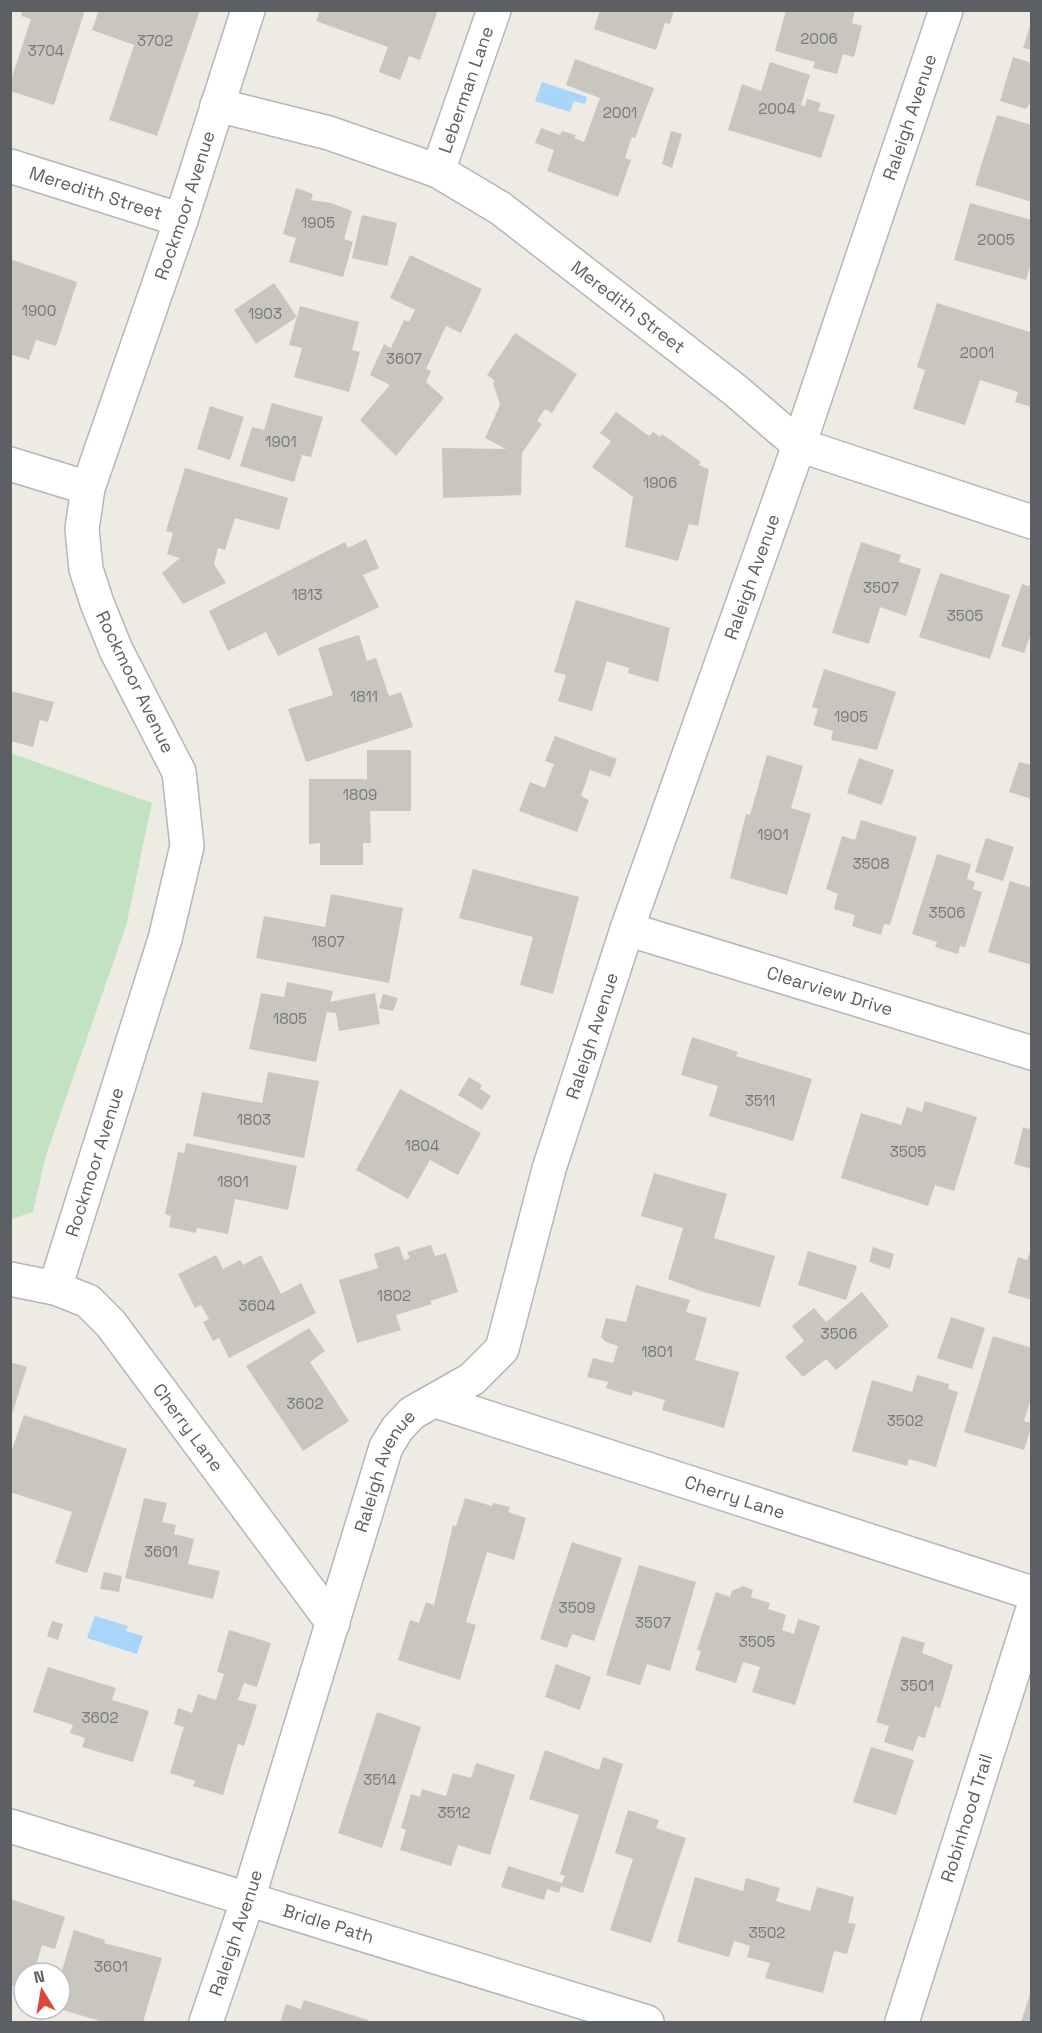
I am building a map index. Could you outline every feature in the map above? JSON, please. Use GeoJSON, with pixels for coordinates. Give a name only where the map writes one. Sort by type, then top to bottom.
{"type":"FeatureCollection","features":[{"type":"Feature","properties":{"kind":"street","name":"Rockmoor Avenue"},"geometry":{"type":"LineString","coordinates":[[56,1288],[165,939],[187,846],[179,772],[116,650],[96,603],[86,569],[82,529],[88,488],[181,220],[248,10]]}},
{"type":"Feature","properties":{"kind":"street","name":"Leberman Lane"},"geometry":{"type":"LineString","coordinates":[[438,171],[494,10]]}},
{"type":"Feature","properties":{"kind":"street","name":"Raleigh Avenue"},"geometry":{"type":"LineString","coordinates":[[206,2022],[248,1899],[386,1447],[397,1429],[412,1413],[472,1379],[502,1349],[549,1169],[627,929],[799,446],[946,10]]}},
{"type":"Feature","properties":{"kind":"street","name":"Meredith Street"},"geometry":{"type":"LineString","coordinates":[[217,105],[329,134],[438,171],[500,208],[735,390],[799,446],[1032,522]]}},
{"type":"Feature","properties":{"kind":"street","name":"Meredith Street"},"geometry":{"type":"LineString","coordinates":[[10,166],[181,220]]}},
{"type":"Feature","properties":{"kind":"street"},"geometry":{"type":"LineString","coordinates":[[10,464],[88,488]]}},
{"type":"Feature","properties":{"kind":"street","name":"Clearview Drive"},"geometry":{"type":"LineString","coordinates":[[627,929],[1032,1053]]}},
{"type":"Feature","properties":{"kind":"street","name":"Cherry Lane"},"geometry":{"type":"LineString","coordinates":[[10,1279],[56,1288],[88,1301],[111,1324],[333,1623]]}},
{"type":"Feature","properties":{"kind":"street","name":"Cherry Lane"},"geometry":{"type":"LineString","coordinates":[[436,1401],[1032,1593]]}},
{"type":"Feature","properties":{"kind":"street","name":"Robinhood Trail"},"geometry":{"type":"LineString","coordinates":[[902,2022],[1032,1612]]}},
{"type":"Feature","properties":{"kind":"street","name":"Bridle Path"},"geometry":{"type":"LineString","coordinates":[[10,1826],[647,2022]]}},
{"type":"Feature","properties":{"kind":"green space"},"geometry":{"type":"Polygon","coordinates":[[[10,753],[152,803],[126,926],[46,1155],[33,1212],[11,1219],[10,753]]]}},
{"type":"Feature","properties":{"kind":"water"},"geometry":{"type":"Polygon","coordinates":[[[542,82],[587,97],[585,104],[574,101],[570,112],[535,101],[542,82]]]}},
{"type":"Feature","properties":{"kind":"water"},"geometry":{"type":"Polygon","coordinates":[[[95,1616],[128,1626],[126,1631],[143,1636],[137,1654],[87,1638],[95,1616]]]}},
{"type":"Feature","properties":{"kind":"building"},"geometry":{"type":"Polygon","coordinates":[[[23,10],[85,10],[54,105],[10,91],[10,83],[31,19],[21,16],[23,10]]]}},
{"type":"Feature","properties":{"kind":"building"},"geometry":{"type":"Polygon","coordinates":[[[99,10],[200,10],[157,136],[109,120],[134,45],[92,30],[99,10]]]}},
{"type":"Feature","properties":{"kind":"building"},"geometry":{"type":"Polygon","coordinates":[[[320,10],[438,10],[420,60],[409,56],[400,80],[379,72],[388,47],[316,21],[320,10]]]}},
{"type":"Feature","properties":{"kind":"building"},"geometry":{"type":"Polygon","coordinates":[[[600,10],[674,10],[670,24],[665,23],[656,50],[594,29],[600,10]]]}},
{"type":"Feature","properties":{"kind":"building"},"geometry":{"type":"Polygon","coordinates":[[[786,10],[855,10],[852,23],[862,26],[854,57],[843,54],[837,74],[813,68],[815,62],[775,51],[786,10]]]}},
{"type":"Feature","properties":{"kind":"building"},"geometry":{"type":"Polygon","coordinates":[[[1032,23],[1032,50],[1023,48],[1032,23]]]}},
{"type":"Feature","properties":{"kind":"building"},"geometry":{"type":"Polygon","coordinates":[[[1013,57],[1032,63],[1032,100],[1026,109],[1000,101],[1013,57]]]}},
{"type":"Feature","properties":{"kind":"building"},"geometry":{"type":"Polygon","coordinates":[[[575,59],[654,88],[625,158],[631,160],[618,197],[547,171],[554,150],[535,143],[541,128],[560,135],[562,131],[576,135],[574,138],[584,142],[600,98],[566,85],[575,59]]]}},
{"type":"Feature","properties":{"kind":"building"},"geometry":{"type":"Polygon","coordinates":[[[770,62],[810,75],[801,105],[805,106],[807,99],[821,103],[818,111],[835,115],[821,158],[728,130],[742,84],[761,91],[770,62]]]}},
{"type":"Feature","properties":{"kind":"building"},"geometry":{"type":"Polygon","coordinates":[[[997,115],[1032,125],[1032,202],[975,185],[997,115]]]}},
{"type":"Feature","properties":{"kind":"building"},"geometry":{"type":"Polygon","coordinates":[[[671,131],[682,134],[672,168],[662,164],[671,131]]]}},
{"type":"Feature","properties":{"kind":"building"},"geometry":{"type":"Polygon","coordinates":[[[296,188],[313,194],[311,200],[331,203],[352,211],[344,239],[353,242],[343,277],[289,262],[296,238],[283,234],[296,188]]]}},
{"type":"Feature","properties":{"kind":"building"},"geometry":{"type":"Polygon","coordinates":[[[970,203],[1032,220],[1032,260],[1026,280],[954,260],[970,203]]]}},
{"type":"Feature","properties":{"kind":"building"},"geometry":{"type":"Polygon","coordinates":[[[362,215],[397,223],[387,266],[352,258],[362,215]]]}},
{"type":"Feature","properties":{"kind":"building"},"geometry":{"type":"Polygon","coordinates":[[[410,255],[482,289],[461,333],[446,326],[426,369],[431,371],[426,382],[444,398],[396,456],[360,420],[390,385],[370,375],[384,344],[391,348],[404,320],[409,322],[415,310],[390,298],[410,255]]]}},
{"type":"Feature","properties":{"kind":"building"},"geometry":{"type":"Polygon","coordinates":[[[10,259],[77,282],[56,346],[36,340],[29,360],[10,354],[10,259]]]}},
{"type":"Feature","properties":{"kind":"building"},"geometry":{"type":"Polygon","coordinates":[[[274,283],[297,317],[256,344],[234,310],[274,283]]]}},
{"type":"Feature","properties":{"kind":"building"},"geometry":{"type":"Polygon","coordinates":[[[937,303],[1030,332],[1032,407],[1015,402],[1018,392],[980,380],[965,425],[913,409],[925,370],[917,367],[937,303]]]}},
{"type":"Feature","properties":{"kind":"building"},"geometry":{"type":"Polygon","coordinates":[[[300,306],[359,322],[352,350],[360,352],[349,392],[294,377],[302,348],[289,345],[300,306]]]}},
{"type":"Feature","properties":{"kind":"building"},"geometry":{"type":"Polygon","coordinates":[[[515,333],[577,374],[552,413],[545,409],[537,421],[542,424],[522,453],[521,495],[443,498],[442,448],[506,449],[485,438],[500,405],[493,383],[495,381],[487,375],[515,333]]]}},
{"type":"Feature","properties":{"kind":"building"},"geometry":{"type":"Polygon","coordinates":[[[272,403],[323,417],[311,457],[302,455],[294,482],[240,466],[252,427],[264,430],[272,403]]]}},
{"type":"Feature","properties":{"kind":"building"},"geometry":{"type":"Polygon","coordinates":[[[210,406],[244,417],[230,460],[197,449],[210,406]]]}},
{"type":"Feature","properties":{"kind":"building"},"geometry":{"type":"Polygon","coordinates":[[[616,412],[649,436],[653,432],[660,437],[662,434],[701,462],[698,465],[709,469],[698,526],[689,524],[678,561],[625,547],[633,497],[592,467],[611,441],[600,433],[616,412]]]}},
{"type":"Feature","properties":{"kind":"building"},"geometry":{"type":"Polygon","coordinates":[[[185,468],[288,498],[279,530],[235,518],[225,550],[218,548],[214,564],[226,583],[183,604],[162,573],[180,558],[167,554],[173,533],[166,531],[185,468]]]}},
{"type":"Feature","properties":{"kind":"building"},"geometry":{"type":"Polygon","coordinates":[[[366,539],[379,568],[363,575],[379,607],[278,656],[266,632],[228,651],[209,611],[345,542],[348,548],[366,539]]]}},
{"type":"Feature","properties":{"kind":"building"},"geometry":{"type":"Polygon","coordinates":[[[861,542],[901,555],[899,562],[921,569],[906,616],[880,607],[869,644],[832,633],[861,542]]]}},
{"type":"Feature","properties":{"kind":"building"},"geometry":{"type":"Polygon","coordinates":[[[940,573],[1010,595],[990,659],[919,637],[940,573]]]}},
{"type":"Feature","properties":{"kind":"building"},"geometry":{"type":"Polygon","coordinates":[[[1022,584],[1032,587],[1032,631],[1024,653],[1001,646],[1022,584]]]}},
{"type":"Feature","properties":{"kind":"building"},"geometry":{"type":"Polygon","coordinates":[[[576,600],[670,628],[658,682],[628,673],[629,668],[607,661],[592,711],[558,701],[566,675],[554,672],[576,600]]]}},
{"type":"Feature","properties":{"kind":"building"},"geometry":{"type":"Polygon","coordinates":[[[359,635],[367,661],[376,658],[389,696],[401,692],[413,727],[306,762],[288,709],[333,695],[318,648],[359,635]]]}},
{"type":"Feature","properties":{"kind":"building"},"geometry":{"type":"Polygon","coordinates":[[[824,669],[896,692],[877,750],[831,740],[833,731],[813,725],[818,709],[812,707],[824,669]]]}},
{"type":"Feature","properties":{"kind":"building"},"geometry":{"type":"Polygon","coordinates":[[[10,691],[54,702],[48,722],[40,720],[33,747],[10,741],[10,691]]]}},
{"type":"Feature","properties":{"kind":"building"},"geometry":{"type":"Polygon","coordinates":[[[555,736],[617,759],[610,777],[590,770],[581,796],[589,800],[577,832],[519,811],[530,782],[545,788],[554,764],[545,761],[555,736]]]}},
{"type":"Feature","properties":{"kind":"building"},"geometry":{"type":"Polygon","coordinates":[[[367,750],[411,750],[411,811],[370,811],[371,843],[363,843],[363,865],[320,865],[320,843],[309,844],[309,779],[367,779],[367,750]]]}},
{"type":"Feature","properties":{"kind":"building"},"geometry":{"type":"Polygon","coordinates":[[[767,755],[803,766],[791,808],[811,814],[787,895],[730,878],[746,814],[750,815],[767,755]]]}},
{"type":"Feature","properties":{"kind":"building"},"geometry":{"type":"Polygon","coordinates":[[[859,758],[894,770],[882,805],[847,793],[859,758]]]}},
{"type":"Feature","properties":{"kind":"building"},"geometry":{"type":"Polygon","coordinates":[[[1019,762],[1032,765],[1032,799],[1009,792],[1019,762]]]}},
{"type":"Feature","properties":{"kind":"building"},"geometry":{"type":"Polygon","coordinates":[[[861,820],[917,837],[890,925],[884,924],[881,935],[852,926],[855,915],[834,909],[838,894],[826,889],[842,836],[855,840],[861,820]]]}},
{"type":"Feature","properties":{"kind":"building"},"geometry":{"type":"Polygon","coordinates":[[[986,838],[1014,847],[1003,881],[975,872],[986,838]]]}},
{"type":"Feature","properties":{"kind":"building"},"geometry":{"type":"Polygon","coordinates":[[[937,854],[971,864],[967,879],[975,882],[973,889],[982,892],[965,947],[960,946],[958,954],[935,947],[937,942],[912,934],[937,854]]]}},
{"type":"Feature","properties":{"kind":"building"},"geometry":{"type":"Polygon","coordinates":[[[473,869],[579,897],[553,994],[520,985],[533,937],[459,918],[473,869]]]}},
{"type":"Feature","properties":{"kind":"building"},"geometry":{"type":"Polygon","coordinates":[[[1010,881],[1032,888],[1032,965],[988,952],[1010,881]]]}},
{"type":"Feature","properties":{"kind":"building"},"geometry":{"type":"Polygon","coordinates":[[[331,894],[403,908],[389,983],[256,958],[264,916],[325,927],[331,894]]]}},
{"type":"Feature","properties":{"kind":"building"},"geometry":{"type":"Polygon","coordinates":[[[287,982],[333,991],[330,1002],[375,993],[380,1024],[339,1031],[336,1013],[327,1012],[316,1062],[249,1049],[261,993],[284,997],[287,982]]]}},
{"type":"Feature","properties":{"kind":"building"},"geometry":{"type":"Polygon","coordinates":[[[383,994],[398,998],[393,1011],[379,1008],[383,994]]]}},
{"type":"Feature","properties":{"kind":"building"},"geometry":{"type":"Polygon","coordinates":[[[692,1037],[738,1052],[736,1056],[812,1079],[793,1141],[709,1116],[718,1086],[681,1075],[692,1037]]]}},
{"type":"Feature","properties":{"kind":"building"},"geometry":{"type":"Polygon","coordinates":[[[268,1072],[319,1081],[304,1158],[193,1136],[202,1092],[262,1103],[268,1072]]]}},
{"type":"Feature","properties":{"kind":"building"},"geometry":{"type":"Polygon","coordinates":[[[469,1077],[482,1085],[480,1089],[491,1096],[482,1110],[458,1095],[469,1077]]]}},
{"type":"Feature","properties":{"kind":"building"},"geometry":{"type":"Polygon","coordinates":[[[400,1089],[481,1133],[458,1175],[430,1160],[408,1199],[356,1170],[400,1089]]]}},
{"type":"Feature","properties":{"kind":"building"},"geometry":{"type":"Polygon","coordinates":[[[925,1101],[977,1117],[954,1191],[935,1185],[928,1206],[841,1178],[861,1113],[901,1125],[907,1107],[922,1112],[925,1101]]]}},
{"type":"Feature","properties":{"kind":"building"},"geometry":{"type":"Polygon","coordinates":[[[1023,1127],[1032,1130],[1032,1169],[1014,1164],[1023,1127]]]}},
{"type":"Feature","properties":{"kind":"building"},"geometry":{"type":"Polygon","coordinates":[[[186,1143],[297,1166],[288,1210],[235,1199],[228,1234],[197,1228],[196,1233],[169,1227],[171,1216],[165,1214],[178,1152],[184,1153],[186,1143]]]}},
{"type":"Feature","properties":{"kind":"building"},"geometry":{"type":"Polygon","coordinates":[[[654,1173],[727,1194],[714,1238],[775,1256],[760,1307],[703,1292],[668,1279],[683,1228],[641,1216],[654,1173]]]}},
{"type":"Feature","properties":{"kind":"building"},"geometry":{"type":"Polygon","coordinates":[[[431,1245],[435,1256],[446,1253],[458,1292],[430,1301],[432,1304],[396,1315],[401,1330],[357,1343],[339,1280],[378,1268],[374,1254],[399,1246],[404,1260],[410,1258],[407,1252],[431,1245]]]}},
{"type":"Feature","properties":{"kind":"building"},"geometry":{"type":"Polygon","coordinates":[[[873,1247],[894,1254],[890,1269],[869,1262],[873,1247]]]}},
{"type":"Feature","properties":{"kind":"building"},"geometry":{"type":"Polygon","coordinates":[[[1032,1247],[1032,1300],[1008,1293],[1018,1257],[1027,1260],[1032,1247]]]}},
{"type":"Feature","properties":{"kind":"building"},"geometry":{"type":"Polygon","coordinates":[[[808,1251],[857,1266],[846,1300],[798,1285],[808,1251]]]}},
{"type":"Feature","properties":{"kind":"building"},"geometry":{"type":"Polygon","coordinates":[[[216,1255],[223,1269],[240,1260],[243,1265],[261,1255],[281,1294],[301,1283],[316,1313],[229,1358],[219,1338],[213,1341],[203,1322],[209,1319],[201,1305],[195,1308],[178,1274],[216,1255]]]}},
{"type":"Feature","properties":{"kind":"building"},"geometry":{"type":"Polygon","coordinates":[[[636,1285],[690,1300],[686,1312],[707,1318],[695,1360],[739,1372],[724,1428],[662,1410],[665,1400],[633,1391],[632,1396],[606,1388],[608,1382],[587,1377],[593,1358],[613,1363],[618,1346],[606,1342],[601,1337],[606,1318],[626,1322],[636,1285]]]}},
{"type":"Feature","properties":{"kind":"building"},"geometry":{"type":"Polygon","coordinates":[[[862,1292],[889,1326],[836,1370],[826,1359],[803,1377],[785,1357],[804,1341],[792,1326],[814,1308],[826,1322],[862,1292]]]}},
{"type":"Feature","properties":{"kind":"building"},"geometry":{"type":"Polygon","coordinates":[[[951,1317],[985,1328],[972,1369],[937,1358],[951,1317]]]}},
{"type":"Feature","properties":{"kind":"building"},"geometry":{"type":"Polygon","coordinates":[[[309,1328],[325,1351],[310,1362],[349,1421],[303,1451],[246,1366],[309,1328]]]}},
{"type":"Feature","properties":{"kind":"building"},"geometry":{"type":"Polygon","coordinates":[[[993,1336],[1032,1348],[1032,1395],[1024,1421],[1032,1425],[1024,1450],[964,1432],[993,1336]]]}},
{"type":"Feature","properties":{"kind":"building"},"geometry":{"type":"Polygon","coordinates":[[[10,1362],[27,1367],[11,1417],[10,1417],[10,1362]]]}},
{"type":"Feature","properties":{"kind":"building"},"geometry":{"type":"Polygon","coordinates":[[[917,1375],[949,1384],[948,1389],[958,1392],[936,1467],[909,1459],[907,1466],[852,1451],[872,1380],[912,1392],[917,1375]]]}},
{"type":"Feature","properties":{"kind":"building"},"geometry":{"type":"Polygon","coordinates":[[[24,1415],[127,1449],[87,1573],[55,1563],[72,1512],[10,1492],[10,1456],[24,1415]]]}},
{"type":"Feature","properties":{"kind":"building"},"geometry":{"type":"Polygon","coordinates":[[[144,1498],[167,1503],[162,1522],[176,1525],[174,1534],[194,1539],[188,1564],[220,1571],[213,1599],[125,1578],[144,1498]]]}},
{"type":"Feature","properties":{"kind":"building"},"geometry":{"type":"Polygon","coordinates":[[[465,1498],[492,1506],[493,1503],[510,1507],[508,1512],[526,1518],[514,1560],[487,1552],[466,1622],[476,1625],[460,1680],[398,1660],[410,1620],[419,1623],[426,1602],[434,1605],[453,1525],[456,1526],[465,1498]]]}},
{"type":"Feature","properties":{"kind":"building"},"geometry":{"type":"Polygon","coordinates":[[[572,1542],[622,1558],[594,1641],[572,1634],[567,1648],[540,1639],[572,1542]]]}},
{"type":"Feature","properties":{"kind":"building"},"geometry":{"type":"Polygon","coordinates":[[[639,1565],[696,1582],[670,1671],[647,1664],[640,1685],[606,1675],[639,1565]]]}},
{"type":"Feature","properties":{"kind":"building"},"geometry":{"type":"Polygon","coordinates":[[[104,1572],[122,1576],[119,1592],[100,1589],[104,1572]]]}},
{"type":"Feature","properties":{"kind":"building"},"geometry":{"type":"Polygon","coordinates":[[[743,1586],[753,1590],[751,1597],[770,1603],[768,1609],[786,1615],[782,1630],[794,1634],[798,1619],[820,1626],[795,1705],[752,1692],[760,1667],[743,1662],[736,1683],[695,1670],[701,1651],[697,1650],[716,1592],[730,1597],[732,1591],[743,1586]]]}},
{"type":"Feature","properties":{"kind":"building"},"geometry":{"type":"Polygon","coordinates":[[[52,1621],[63,1624],[58,1640],[47,1636],[52,1621]]]}},
{"type":"Feature","properties":{"kind":"building"},"geometry":{"type":"Polygon","coordinates":[[[229,1630],[271,1643],[257,1687],[244,1683],[238,1700],[257,1705],[244,1746],[238,1744],[223,1795],[193,1786],[195,1781],[170,1773],[184,1727],[174,1724],[178,1708],[192,1713],[198,1694],[216,1700],[224,1674],[217,1672],[229,1630]]]}},
{"type":"Feature","properties":{"kind":"building"},"geometry":{"type":"Polygon","coordinates":[[[902,1636],[925,1643],[922,1653],[953,1665],[940,1708],[935,1706],[925,1738],[918,1736],[913,1751],[884,1742],[889,1726],[876,1722],[902,1636]]]}},
{"type":"Feature","properties":{"kind":"building"},"geometry":{"type":"Polygon","coordinates":[[[556,1664],[591,1677],[580,1710],[545,1697],[556,1664]]]}},
{"type":"Feature","properties":{"kind":"building"},"geometry":{"type":"Polygon","coordinates":[[[48,1667],[116,1688],[112,1700],[149,1711],[133,1762],[82,1747],[85,1738],[70,1733],[73,1725],[33,1712],[48,1667]]]}},
{"type":"Feature","properties":{"kind":"building"},"geometry":{"type":"Polygon","coordinates":[[[377,1712],[421,1727],[382,1848],[338,1833],[377,1712]]]}},
{"type":"Feature","properties":{"kind":"building"},"geometry":{"type":"Polygon","coordinates":[[[871,1747],[914,1760],[896,1815],[853,1802],[871,1747]]]}},
{"type":"Feature","properties":{"kind":"building"},"geometry":{"type":"Polygon","coordinates":[[[545,1750],[599,1770],[603,1757],[623,1764],[583,1893],[561,1886],[559,1893],[547,1889],[544,1900],[501,1887],[508,1866],[562,1883],[565,1876],[560,1874],[579,1815],[529,1799],[545,1750]]]}},
{"type":"Feature","properties":{"kind":"building"},"geometry":{"type":"Polygon","coordinates":[[[476,1763],[515,1775],[490,1855],[458,1845],[451,1866],[400,1850],[406,1830],[401,1828],[411,1794],[420,1797],[422,1789],[446,1796],[453,1773],[471,1778],[476,1763]]]}},
{"type":"Feature","properties":{"kind":"building"},"geometry":{"type":"Polygon","coordinates":[[[628,1810],[659,1820],[656,1828],[686,1838],[651,1943],[610,1930],[633,1859],[615,1853],[628,1810]]]}},
{"type":"Feature","properties":{"kind":"building"},"geometry":{"type":"Polygon","coordinates":[[[695,1877],[743,1891],[746,1878],[780,1888],[776,1901],[810,1911],[817,1887],[854,1897],[848,1923],[856,1924],[847,1954],[834,1951],[823,1993],[765,1978],[770,1963],[747,1957],[750,1946],[734,1941],[729,1957],[677,1942],[695,1877]]]}},
{"type":"Feature","properties":{"kind":"building"},"geometry":{"type":"Polygon","coordinates":[[[10,1899],[65,1917],[55,1949],[42,1945],[37,1961],[12,1961],[12,1986],[10,1985],[10,1899]]]}},
{"type":"Feature","properties":{"kind":"building"},"geometry":{"type":"Polygon","coordinates":[[[74,1930],[105,1940],[104,1943],[162,1958],[143,2022],[103,2022],[72,2013],[72,1961],[65,1961],[74,1930]]]}},
{"type":"Feature","properties":{"kind":"building"},"geometry":{"type":"Polygon","coordinates":[[[1031,1991],[1032,2022],[1021,2022],[1031,1991]]]}},
{"type":"Feature","properties":{"kind":"building"},"geometry":{"type":"Polygon","coordinates":[[[304,2000],[368,2020],[367,2022],[280,2022],[286,2004],[301,2009],[304,2000]]]}}]}
